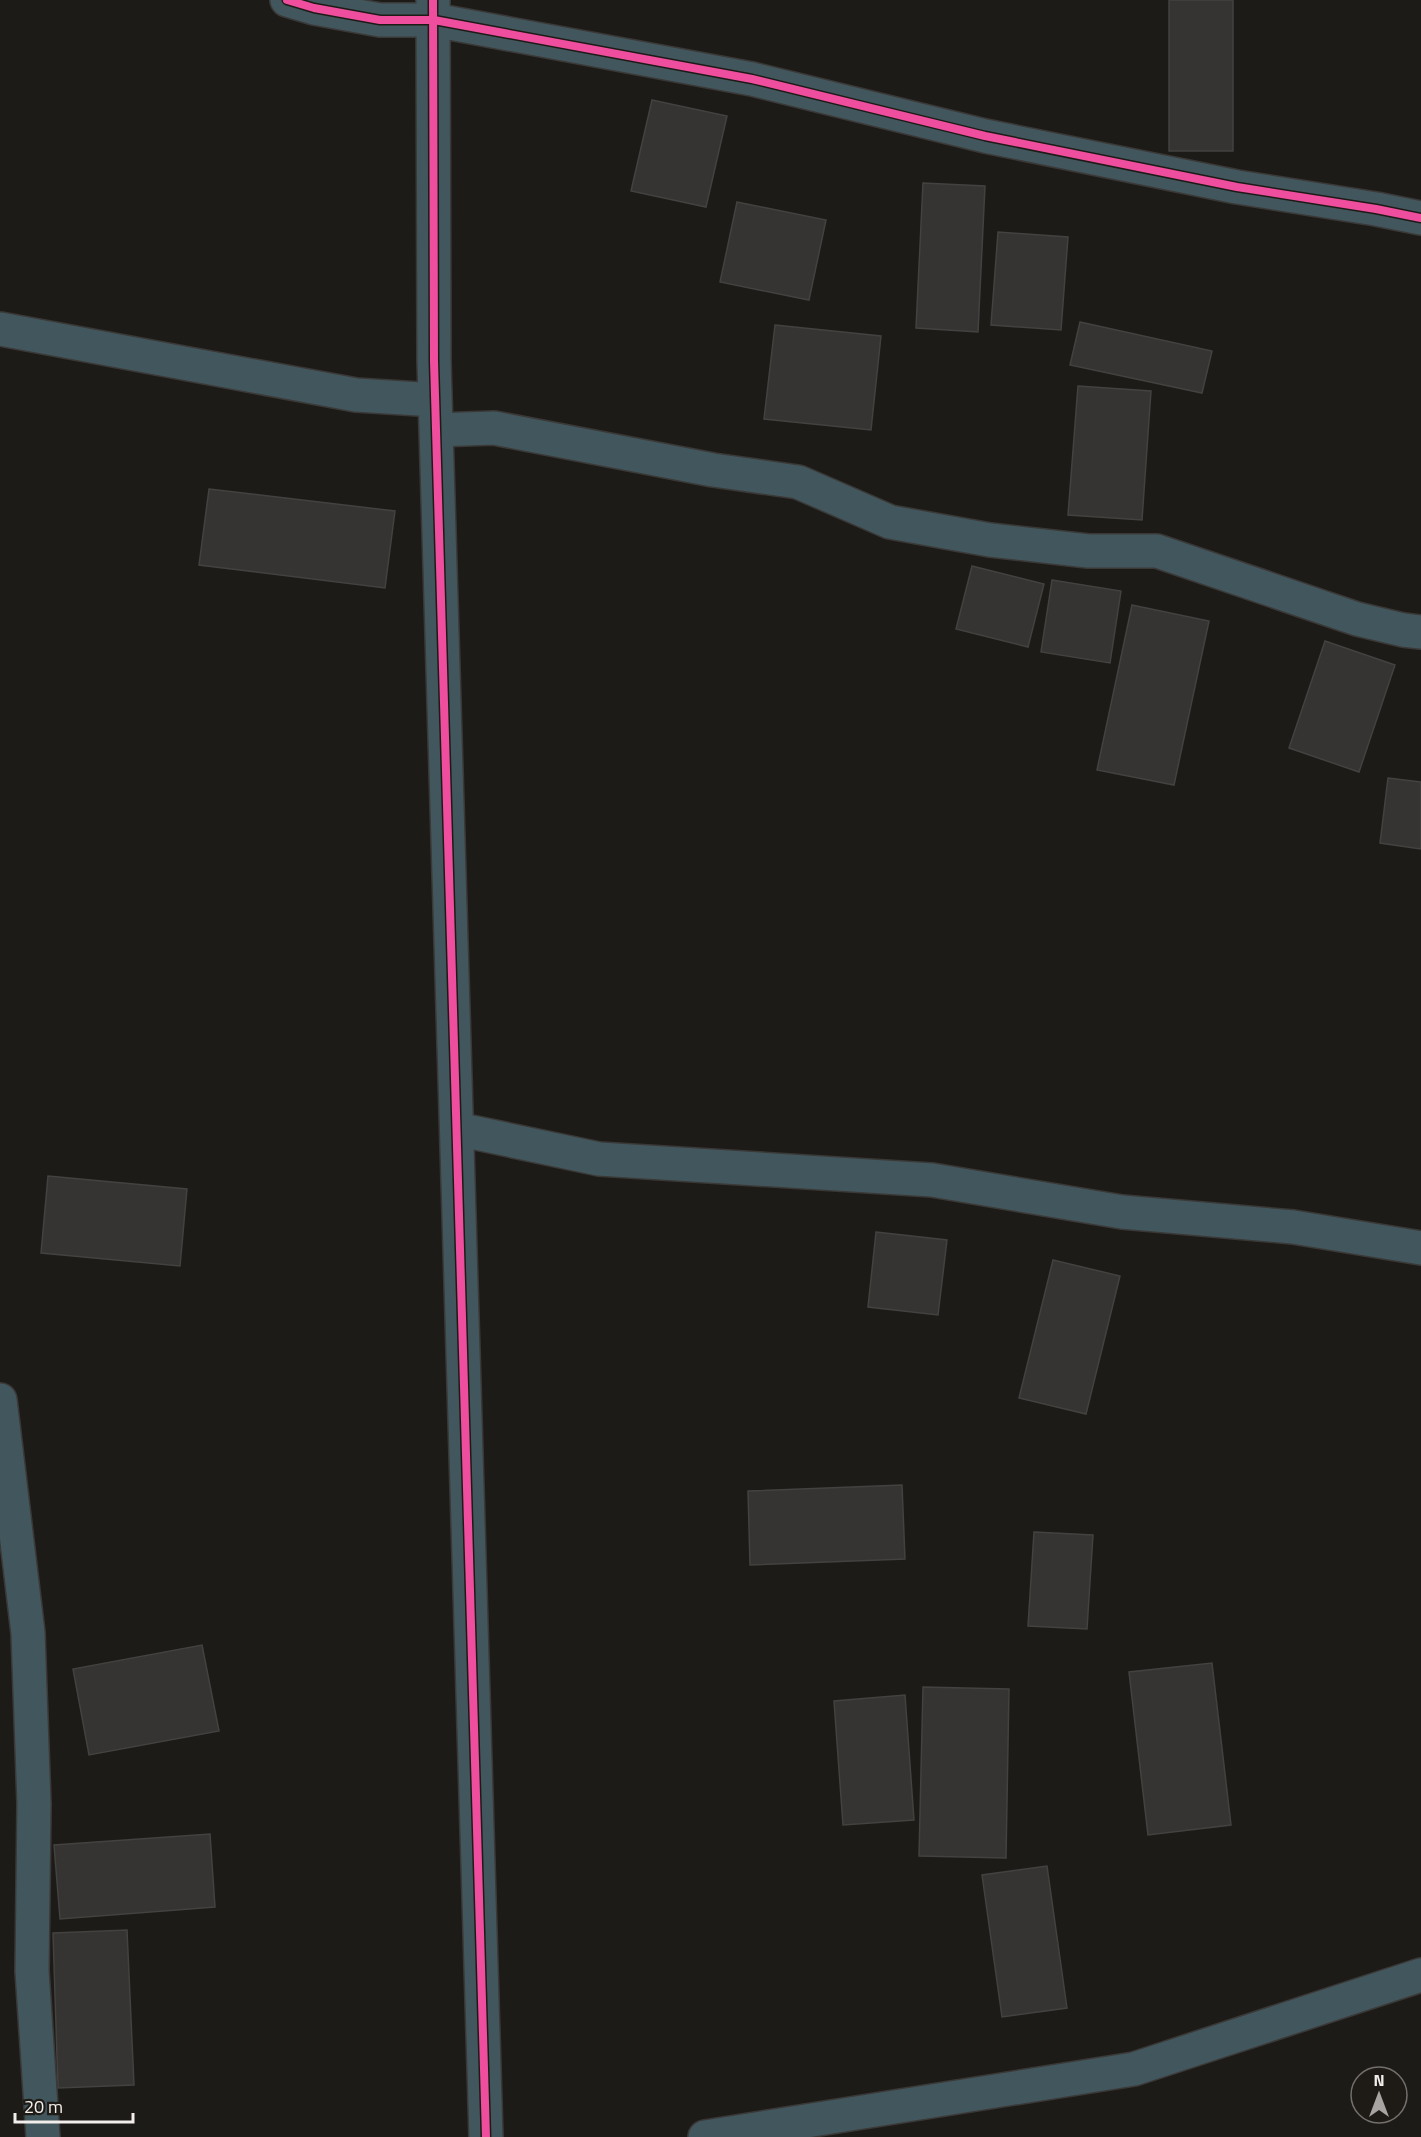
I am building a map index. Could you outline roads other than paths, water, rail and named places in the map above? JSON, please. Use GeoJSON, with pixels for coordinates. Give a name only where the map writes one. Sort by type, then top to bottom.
{"type":"FeatureCollection","features":[{"type":"Feature","properties":{"kind":"street"},"geometry":{"type":"LineString","coordinates":[[287,0],[314,8],[380,20],[434,10],[752,79],[985,136],[1146,170],[1421,218]]}},
{"type":"Feature","properties":{"kind":"street"},"geometry":{"type":"LineString","coordinates":[[434,10],[436,415],[486,2137]]}},
{"type":"Feature","properties":{"kind":"street"},"geometry":{"type":"LineString","coordinates":[[0,329],[356,395],[494,428],[713,470],[798,482],[890,522],[990,540],[1088,551],[1157,551],[1357,619],[1421,632]]}},
{"type":"Feature","properties":{"kind":"street"},"geometry":{"type":"LineString","coordinates":[[457,1129],[599,1159],[932,1180],[1122,1212],[1293,1227],[1421,1248]]}},
{"type":"Feature","properties":{"kind":"street"},"geometry":{"type":"LineString","coordinates":[[0,1400],[28,1633],[34,1804],[32,1971],[43,2137]]}},
{"type":"Feature","properties":{"kind":"street"},"geometry":{"type":"LineString","coordinates":[[705,2137],[1134,2069],[1421,1975]]}}]}
